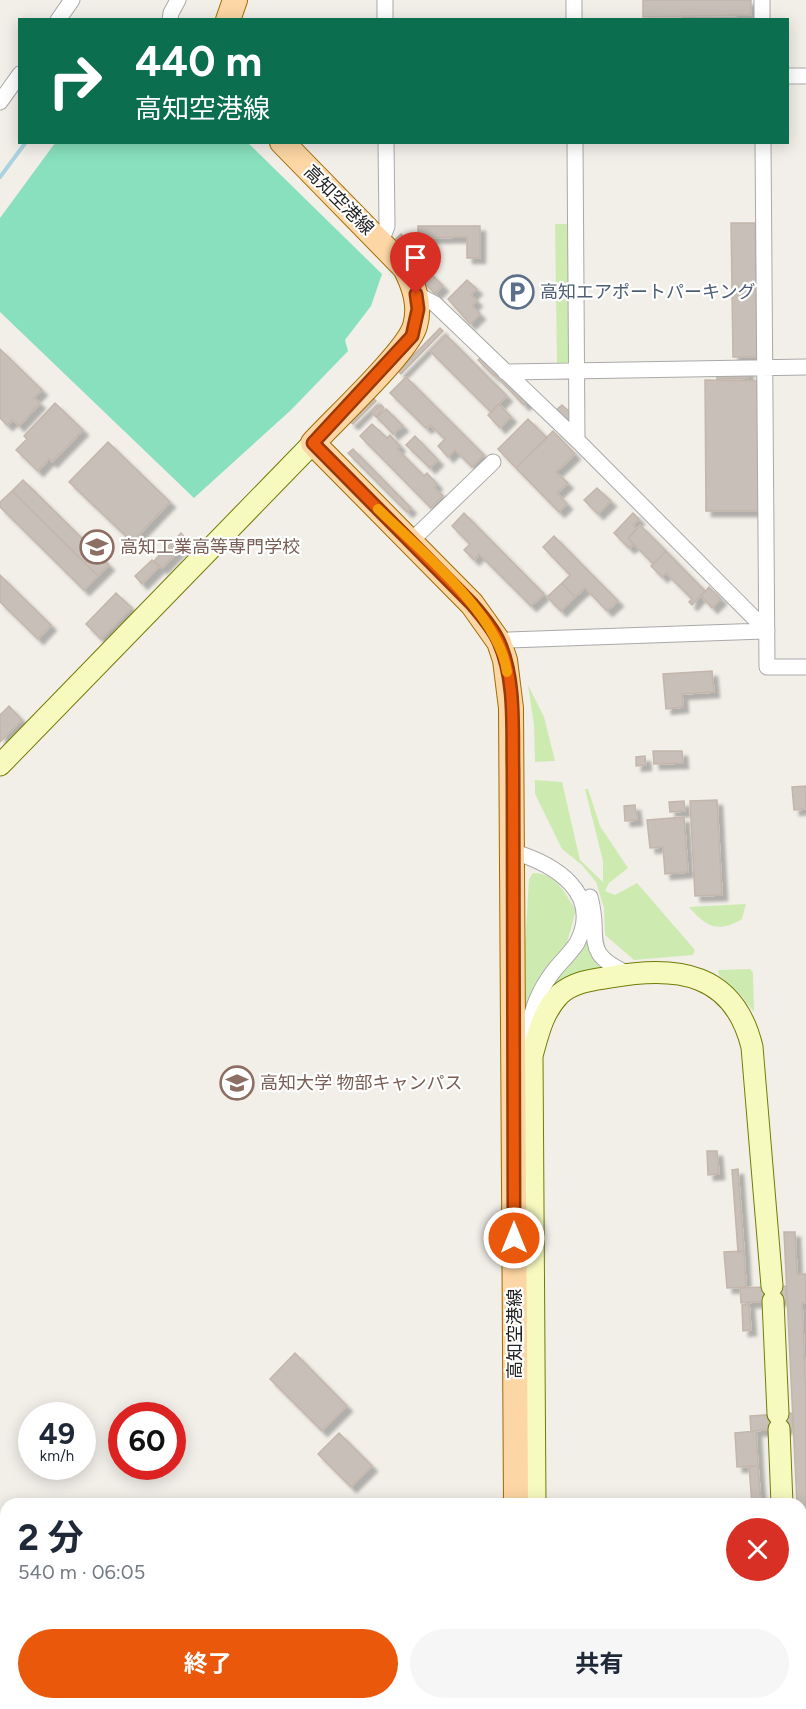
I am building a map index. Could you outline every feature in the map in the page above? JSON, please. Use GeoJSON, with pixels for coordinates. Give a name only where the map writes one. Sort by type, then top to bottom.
{"type":"FeatureCollection","features":[{"type":"Feature","properties":{"kind":"main road"},"geometry":{"type":"LineString","coordinates":[[229,18],[235,0]]}},
{"type":"Feature","properties":{"kind":"main road","name":"高知空港線"},"geometry":{"type":"LineString","coordinates":[[284,144],[405,268],[416,294],[418,309],[412,336],[313,443],[472,604],[499,642],[505,660],[511,708],[514,852],[516,1498]]}},
{"type":"Feature","properties":{"kind":"street"},"geometry":{"type":"LineString","coordinates":[[59,18],[72,0]]}},
{"type":"Feature","properties":{"kind":"street"},"geometry":{"type":"LineString","coordinates":[[170,18],[178,0]]}},
{"type":"Feature","properties":{"kind":"street"},"geometry":{"type":"LineString","coordinates":[[385,0],[385,18]]}},
{"type":"Feature","properties":{"kind":"street"},"geometry":{"type":"LineString","coordinates":[[574,0],[574,18]]}},
{"type":"Feature","properties":{"kind":"street"},"geometry":{"type":"LineString","coordinates":[[762,0],[762,18]]}},
{"type":"Feature","properties":{"kind":"street"},"geometry":{"type":"LineString","coordinates":[[789,76],[806,76]]}},
{"type":"Feature","properties":{"kind":"street"},"geometry":{"type":"LineString","coordinates":[[0,102],[18,77]]}},
{"type":"Feature","properties":{"kind":"street"},"geometry":{"type":"LineString","coordinates":[[381,242],[387,226],[386,144]]}},
{"type":"Feature","properties":{"kind":"street"},"geometry":{"type":"LineString","coordinates":[[575,144],[577,440]]}},
{"type":"Feature","properties":{"kind":"street"},"geometry":{"type":"LineString","coordinates":[[763,144],[767,668],[806,667]]}},
{"type":"Feature","properties":{"kind":"street"},"geometry":{"type":"LineString","coordinates":[[416,294],[435,304],[577,440],[767,631]]}},
{"type":"Feature","properties":{"kind":"street"},"geometry":{"type":"LineString","coordinates":[[505,372],[806,367]]}},
{"type":"Feature","properties":{"kind":"street"},"geometry":{"type":"LineString","coordinates":[[0,765],[313,443]]}},
{"type":"Feature","properties":{"kind":"street"},"geometry":{"type":"LineString","coordinates":[[411,541],[493,462]]}},
{"type":"Feature","properties":{"kind":"street"},"geometry":{"type":"LineString","coordinates":[[499,642],[767,631]]}},
{"type":"Feature","properties":{"kind":"street"},"geometry":{"type":"LineString","coordinates":[[514,852],[536,850],[563,863],[578,876],[589,895],[593,908],[596,950],[609,965],[629,974]]}},
{"type":"Feature","properties":{"kind":"street"},"geometry":{"type":"LineString","coordinates":[[514,852],[535,858],[558,871],[576,890],[583,911],[578,941],[548,979],[536,1003],[529,1034],[532,1056],[535,1498]]}},
{"type":"Feature","properties":{"kind":"street"},"geometry":{"type":"LineString","coordinates":[[532,1056],[543,1021],[560,994],[581,982],[629,974],[675,972],[697,978],[729,1000],[746,1023],[752,1047],[773,1294],[782,1498]]}},
{"type":"Feature","properties":{"kind":"green space","name":"高知工業高等専門学校"},"geometry":{"type":"Polygon","coordinates":[[[54,144],[249,144],[382,274],[371,306],[345,340],[348,351],[291,410],[194,498],[0,312],[0,218],[54,144]]]}},
{"type":"Feature","properties":{"kind":"green space"},"geometry":{"type":"Polygon","coordinates":[[[555,224],[570,224],[572,364],[557,364],[555,224]]]}},
{"type":"Feature","properties":{"kind":"green space"},"geometry":{"type":"Polygon","coordinates":[[[528,685],[544,717],[555,761],[535,762],[534,725],[528,685]]]}},
{"type":"Feature","properties":{"kind":"green space"},"geometry":{"type":"Polygon","coordinates":[[[535,780],[562,782],[580,860],[603,882],[603,861],[585,789],[588,789],[600,826],[628,868],[609,883],[605,891],[615,895],[637,883],[695,950],[693,955],[634,960],[605,935],[604,908],[596,882],[582,865],[562,849],[535,794],[535,780]]]}},
{"type":"Feature","properties":{"kind":"green space"},"geometry":{"type":"Polygon","coordinates":[[[533,873],[554,880],[576,910],[566,947],[525,1032],[523,979],[529,879],[533,873]]]}},
{"type":"Feature","properties":{"kind":"green space"},"geometry":{"type":"Polygon","coordinates":[[[746,904],[742,919],[719,927],[706,923],[689,907],[746,904]]]}},
{"type":"Feature","properties":{"kind":"green space"},"geometry":{"type":"Polygon","coordinates":[[[588,917],[592,954],[604,971],[548,1001],[552,982],[588,917]]]}},
{"type":"Feature","properties":{"kind":"green space"},"geometry":{"type":"Polygon","coordinates":[[[750,969],[753,973],[754,1012],[740,994],[719,975],[718,970],[750,969]]]}},
{"type":"Feature","properties":{"kind":"building"},"geometry":{"type":"Polygon","coordinates":[[[643,0],[751,0],[751,15],[643,17],[643,0]]]}},
{"type":"Feature","properties":{"kind":"building"},"geometry":{"type":"Polygon","coordinates":[[[731,223],[755,223],[757,357],[733,357],[731,223]]]}},
{"type":"Feature","properties":{"kind":"building"},"geometry":{"type":"Polygon","coordinates":[[[418,226],[480,226],[480,258],[467,258],[467,237],[418,238],[418,226]]]}},
{"type":"Feature","properties":{"kind":"building"},"geometry":{"type":"Polygon","coordinates":[[[401,234],[422,256],[410,268],[388,247],[401,234]]]}},
{"type":"Feature","properties":{"kind":"building"},"geometry":{"type":"Polygon","coordinates":[[[421,257],[427,263],[414,276],[408,270],[421,257]]]}},
{"type":"Feature","properties":{"kind":"building"},"geometry":{"type":"Polygon","coordinates":[[[424,267],[443,286],[435,294],[416,274],[424,267]]]}},
{"type":"Feature","properties":{"kind":"building"},"geometry":{"type":"Polygon","coordinates":[[[467,280],[477,289],[471,295],[477,301],[472,306],[480,314],[470,324],[448,299],[467,280]]]}},
{"type":"Feature","properties":{"kind":"building"},"geometry":{"type":"Polygon","coordinates":[[[440,328],[443,331],[401,374],[398,371],[440,328]]]}},
{"type":"Feature","properties":{"kind":"building"},"geometry":{"type":"Polygon","coordinates":[[[446,335],[507,396],[491,412],[430,351],[446,335]]]}},
{"type":"Feature","properties":{"kind":"building"},"geometry":{"type":"Polygon","coordinates":[[[0,349],[42,390],[34,398],[40,403],[19,426],[13,420],[7,425],[0,418],[0,349]]]}},
{"type":"Feature","properties":{"kind":"building"},"geometry":{"type":"Polygon","coordinates":[[[485,353],[501,369],[494,376],[478,360],[485,353]]]}},
{"type":"Feature","properties":{"kind":"building"},"geometry":{"type":"Polygon","coordinates":[[[717,370],[748,370],[748,378],[717,379],[717,370]]]}},
{"type":"Feature","properties":{"kind":"building"},"geometry":{"type":"Polygon","coordinates":[[[501,372],[528,400],[524,405],[496,376],[501,372]]]}},
{"type":"Feature","properties":{"kind":"building"},"geometry":{"type":"Polygon","coordinates":[[[406,377],[484,455],[472,467],[455,450],[448,457],[438,446],[445,439],[430,425],[426,428],[390,393],[406,377]]]}},
{"type":"Feature","properties":{"kind":"building"},"geometry":{"type":"Polygon","coordinates":[[[705,380],[759,381],[760,511],[706,511],[705,380]]]}},
{"type":"Feature","properties":{"kind":"building"},"geometry":{"type":"Polygon","coordinates":[[[373,398],[376,401],[353,424],[349,421],[373,398]]]}},
{"type":"Feature","properties":{"kind":"building"},"geometry":{"type":"Polygon","coordinates":[[[55,403],[83,430],[52,462],[49,459],[38,471],[16,450],[27,439],[24,436],[55,403]]]}},
{"type":"Feature","properties":{"kind":"building"},"geometry":{"type":"Polygon","coordinates":[[[499,404],[511,417],[500,428],[488,415],[499,404]]]}},
{"type":"Feature","properties":{"kind":"building"},"geometry":{"type":"Polygon","coordinates":[[[381,405],[384,408],[376,417],[372,413],[381,405]]]}},
{"type":"Feature","properties":{"kind":"building"},"geometry":{"type":"Polygon","coordinates":[[[562,405],[572,414],[564,422],[554,412],[562,405]]]}},
{"type":"Feature","properties":{"kind":"building"},"geometry":{"type":"Polygon","coordinates":[[[386,409],[403,426],[393,434],[377,417],[386,409]]]}},
{"type":"Feature","properties":{"kind":"building"},"geometry":{"type":"Polygon","coordinates":[[[528,419],[547,438],[516,468],[498,449],[528,419]]]}},
{"type":"Feature","properties":{"kind":"building"},"geometry":{"type":"Polygon","coordinates":[[[372,424],[387,438],[390,435],[400,446],[397,449],[424,476],[427,473],[437,484],[434,487],[443,496],[431,508],[360,436],[372,424]]]}},
{"type":"Feature","properties":{"kind":"building"},"geometry":{"type":"Polygon","coordinates":[[[553,431],[575,454],[556,472],[568,483],[557,493],[567,504],[559,512],[516,468],[553,431]]]}},
{"type":"Feature","properties":{"kind":"building"},"geometry":{"type":"Polygon","coordinates":[[[415,436],[438,460],[430,468],[406,445],[415,436]]]}},
{"type":"Feature","properties":{"kind":"building"},"geometry":{"type":"Polygon","coordinates":[[[108,442],[170,502],[132,542],[69,482],[108,442]]]}},
{"type":"Feature","properties":{"kind":"building"},"geometry":{"type":"Polygon","coordinates":[[[353,449],[411,508],[407,512],[348,453],[353,449]]]}},
{"type":"Feature","properties":{"kind":"building"},"geometry":{"type":"Polygon","coordinates":[[[23,480],[109,565],[98,576],[12,491],[23,480]]]}},
{"type":"Feature","properties":{"kind":"building"},"geometry":{"type":"Polygon","coordinates":[[[597,488],[611,501],[598,514],[584,500],[597,488]]]}},
{"type":"Feature","properties":{"kind":"building"},"geometry":{"type":"Polygon","coordinates":[[[12,491],[98,576],[84,590],[0,507],[0,502],[12,491]]]}},
{"type":"Feature","properties":{"kind":"building"},"geometry":{"type":"Polygon","coordinates":[[[464,513],[544,594],[531,606],[479,554],[474,560],[464,550],[470,544],[452,526],[464,513]]]}},
{"type":"Feature","properties":{"kind":"building"},"geometry":{"type":"Polygon","coordinates":[[[633,513],[639,519],[633,525],[637,529],[628,538],[634,544],[629,548],[614,533],[633,513]]]}},
{"type":"Feature","properties":{"kind":"building"},"geometry":{"type":"Polygon","coordinates":[[[640,525],[666,551],[653,564],[628,538],[640,525]]]}},
{"type":"Feature","properties":{"kind":"building"},"geometry":{"type":"Polygon","coordinates":[[[181,533],[188,541],[162,568],[154,561],[181,533]]]}},
{"type":"Feature","properties":{"kind":"building"},"geometry":{"type":"Polygon","coordinates":[[[554,536],[618,601],[607,611],[585,588],[575,597],[562,583],[570,575],[543,547],[554,536]]]}},
{"type":"Feature","properties":{"kind":"building"},"geometry":{"type":"Polygon","coordinates":[[[666,551],[705,591],[692,605],[689,602],[692,599],[666,573],[662,577],[651,566],[666,551]]]}},
{"type":"Feature","properties":{"kind":"building"},"geometry":{"type":"Polygon","coordinates":[[[152,560],[159,567],[142,584],[135,576],[152,560]]]}},
{"type":"Feature","properties":{"kind":"building"},"geometry":{"type":"Polygon","coordinates":[[[0,575],[51,625],[38,639],[0,602],[0,575]]]}},
{"type":"Feature","properties":{"kind":"building"},"geometry":{"type":"Polygon","coordinates":[[[562,583],[575,597],[561,611],[547,597],[562,583]]]}},
{"type":"Feature","properties":{"kind":"building"},"geometry":{"type":"Polygon","coordinates":[[[709,587],[721,599],[712,608],[701,596],[709,587]]]}},
{"type":"Feature","properties":{"kind":"building"},"geometry":{"type":"Polygon","coordinates":[[[116,593],[132,608],[101,639],[86,624],[116,593]]]}},
{"type":"Feature","properties":{"kind":"building"},"geometry":{"type":"Polygon","coordinates":[[[712,671],[714,692],[682,694],[683,707],[666,709],[663,674],[712,671]]]}},
{"type":"Feature","properties":{"kind":"building"},"geometry":{"type":"Polygon","coordinates":[[[9,706],[22,720],[0,742],[0,715],[9,706]]]}},
{"type":"Feature","properties":{"kind":"building"},"geometry":{"type":"Polygon","coordinates":[[[653,751],[682,751],[683,763],[654,764],[653,751]]]}},
{"type":"Feature","properties":{"kind":"building"},"geometry":{"type":"Polygon","coordinates":[[[645,756],[646,765],[636,766],[636,757],[645,756]]]}},
{"type":"Feature","properties":{"kind":"building"},"geometry":{"type":"Polygon","coordinates":[[[806,786],[806,809],[794,810],[792,787],[806,786]]]}},
{"type":"Feature","properties":{"kind":"building"},"geometry":{"type":"Polygon","coordinates":[[[717,800],[722,895],[695,896],[690,801],[717,800]]]}},
{"type":"Feature","properties":{"kind":"building"},"geometry":{"type":"Polygon","coordinates":[[[684,801],[685,811],[670,812],[669,802],[684,801]]]}},
{"type":"Feature","properties":{"kind":"building"},"geometry":{"type":"Polygon","coordinates":[[[635,805],[637,820],[625,821],[624,806],[635,805]]]}},
{"type":"Feature","properties":{"kind":"building"},"geometry":{"type":"Polygon","coordinates":[[[684,817],[688,872],[665,874],[663,847],[650,848],[647,820],[684,817]]]}},
{"type":"Feature","properties":{"kind":"building"},"geometry":{"type":"Polygon","coordinates":[[[707,1151],[717,1151],[719,1174],[708,1175],[707,1151]]]}},
{"type":"Feature","properties":{"kind":"building"},"geometry":{"type":"Polygon","coordinates":[[[738,1169],[744,1251],[738,1252],[732,1170],[738,1169]]]}},
{"type":"Feature","properties":{"kind":"building"},"geometry":{"type":"Polygon","coordinates":[[[784,1232],[795,1232],[797,1274],[806,1274],[806,1303],[802,1303],[806,1399],[806,1498],[797,1498],[784,1232]]]}},
{"type":"Feature","properties":{"kind":"building"},"geometry":{"type":"Polygon","coordinates":[[[744,1251],[746,1287],[727,1288],[724,1252],[744,1251]]]}},
{"type":"Feature","properties":{"kind":"building"},"geometry":{"type":"Polygon","coordinates":[[[786,1286],[787,1300],[741,1303],[740,1288],[786,1286]]]}},
{"type":"Feature","properties":{"kind":"building"},"geometry":{"type":"Polygon","coordinates":[[[749,1304],[751,1330],[743,1331],[742,1305],[749,1304]]]}},
{"type":"Feature","properties":{"kind":"building"},"geometry":{"type":"Polygon","coordinates":[[[295,1353],[347,1406],[322,1431],[270,1379],[295,1353]]]}},
{"type":"Feature","properties":{"kind":"building"},"geometry":{"type":"Polygon","coordinates":[[[792,1413],[793,1428],[751,1431],[750,1416],[792,1413]]]}},
{"type":"Feature","properties":{"kind":"building"},"geometry":{"type":"Polygon","coordinates":[[[756,1431],[758,1466],[737,1467],[735,1433],[756,1431]]]}},
{"type":"Feature","properties":{"kind":"building"},"geometry":{"type":"Polygon","coordinates":[[[339,1433],[372,1466],[351,1487],[318,1454],[339,1433]]]}},
{"type":"Feature","properties":{"kind":"building"},"geometry":{"type":"Polygon","coordinates":[[[758,1466],[761,1498],[752,1498],[749,1467],[758,1466]]]}},
{"type":"Feature","properties":{"kind":"waterway"},"geometry":{"type":"LineString","coordinates":[[0,177],[25,144]]}},
{"type":"Feature","properties":{"kind":"slow traffic"},"geometry":{"type":"LineString","coordinates":[[378,509],[472,604],[491,628],[499,642],[507,672]]}},
{"type":"Feature","properties":{"kind":"place","name":"高知エアポートパーキング"},"geometry":{"type":"Point","coordinates":[517,292]}},
{"type":"Feature","properties":{"kind":"place","name":"高知工業高等専門学校"},"geometry":{"type":"Point","coordinates":[97,547]}},
{"type":"Feature","properties":{"kind":"place","name":"高知大学 物部キャンパス"},"geometry":{"type":"Point","coordinates":[237,1083]}},
{"type":"Feature","properties":{"kind":"route"},"geometry":{"type":"LineString","coordinates":[[416,294],[418,309],[412,336],[313,443],[472,604],[491,628],[505,660],[511,708],[514,834],[514,1238]]}}]}
